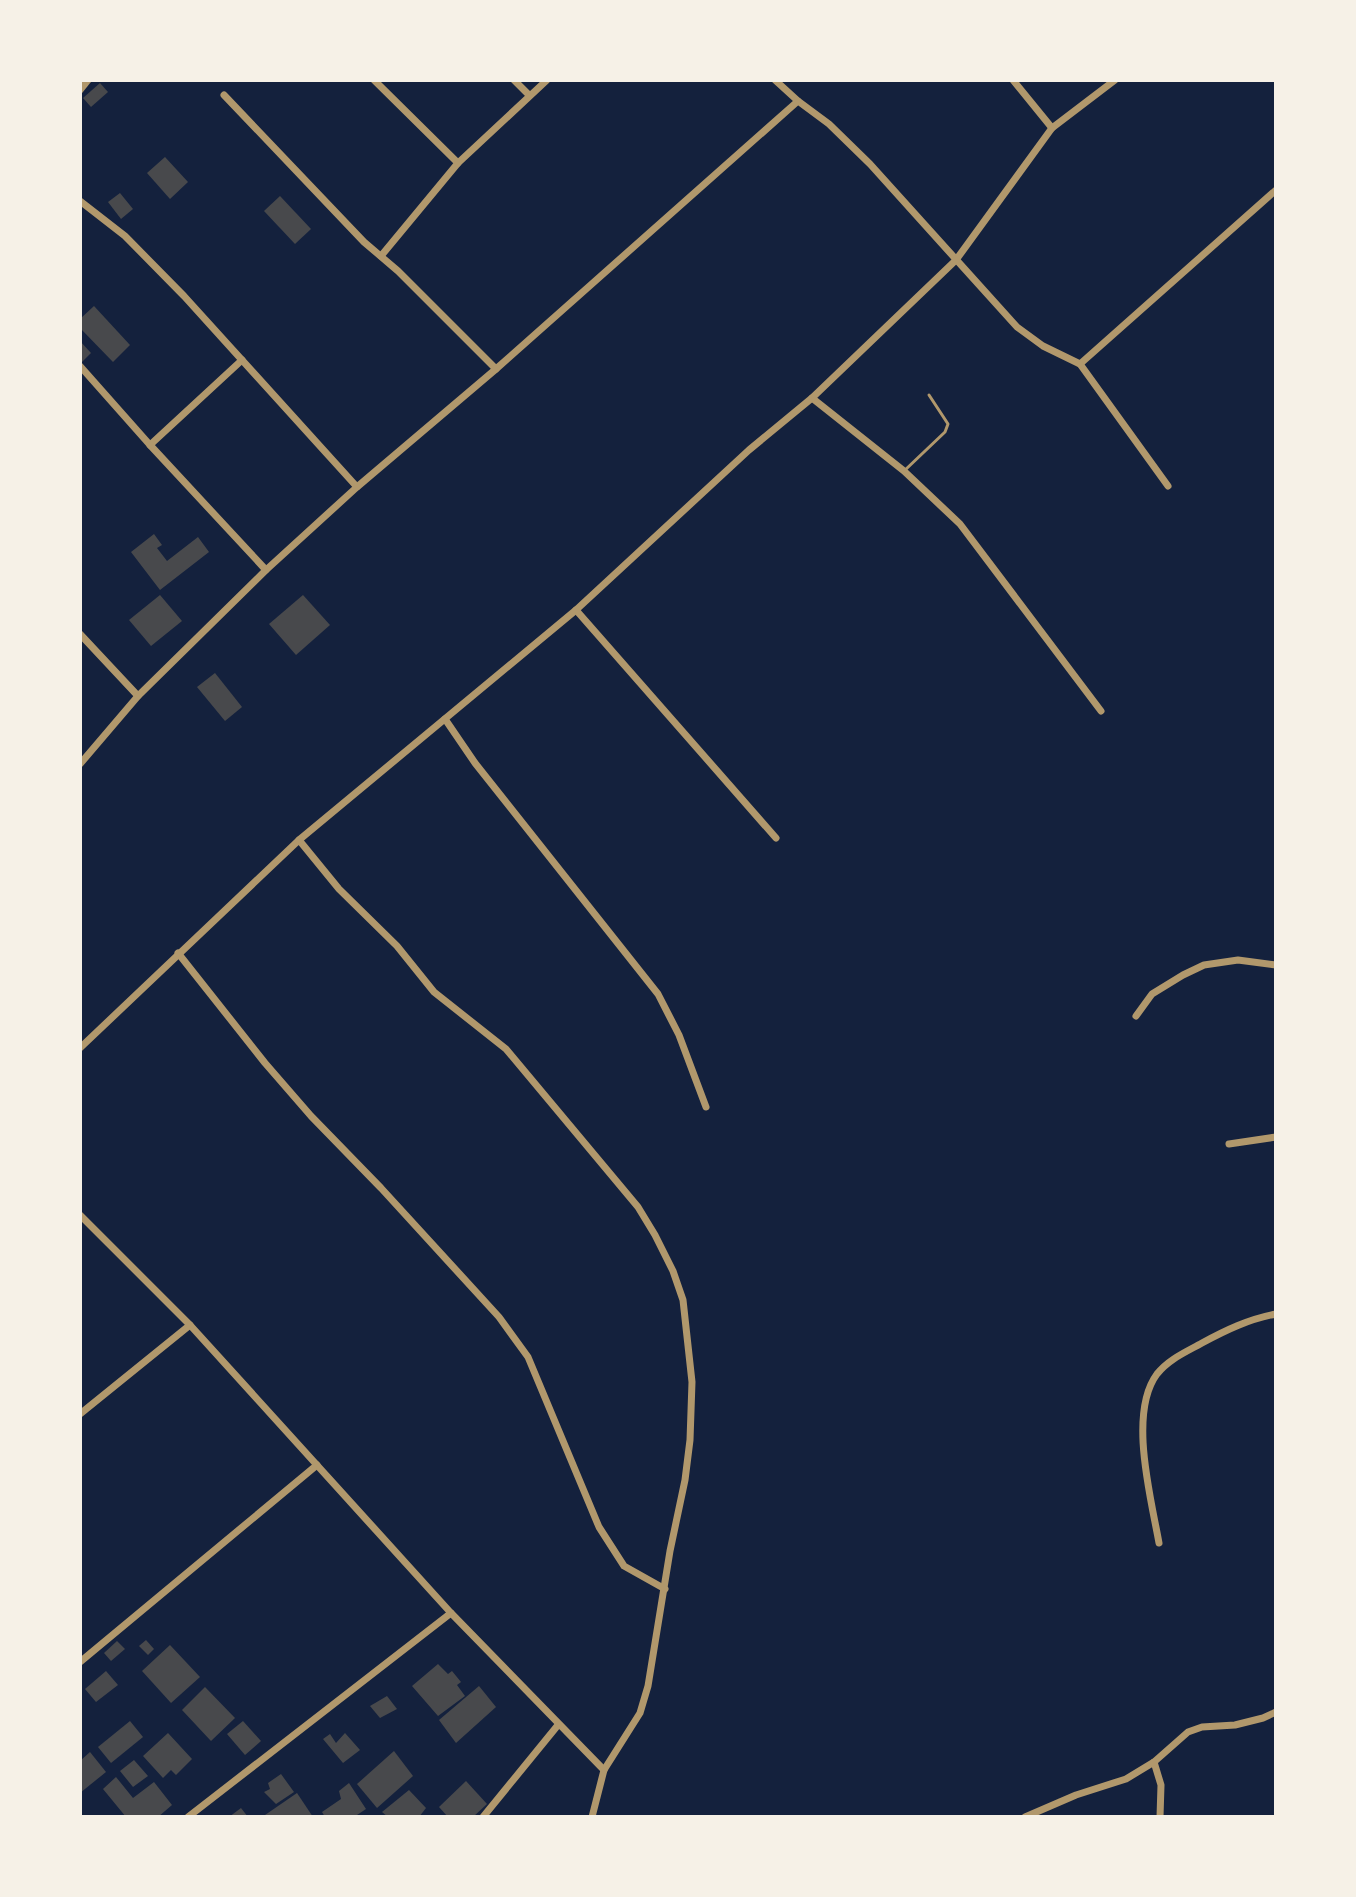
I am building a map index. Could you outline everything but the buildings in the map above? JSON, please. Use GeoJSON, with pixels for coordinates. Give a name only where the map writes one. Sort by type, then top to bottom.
{"type":"FeatureCollection","features":[{"type":"Feature","properties":{"kind":"street"},"geometry":{"type":"LineString","coordinates":[[80,90],[88,80]]}},
{"type":"Feature","properties":{"kind":"street"},"geometry":{"type":"LineString","coordinates":[[374,80],[458,163]]}},
{"type":"Feature","properties":{"kind":"street"},"geometry":{"type":"LineString","coordinates":[[514,80],[529,95]]}},
{"type":"Feature","properties":{"kind":"street"},"geometry":{"type":"LineString","coordinates":[[381,256],[458,163],[547,80]]}},
{"type":"Feature","properties":{"kind":"street"},"geometry":{"type":"LineString","coordinates":[[775,80],[829,124],[870,164],[1017,327],[1043,346],[1080,364],[1168,486]]}},
{"type":"Feature","properties":{"kind":"street"},"geometry":{"type":"LineString","coordinates":[[1013,80],[1052,128]]}},
{"type":"Feature","properties":{"kind":"street"},"geometry":{"type":"LineString","coordinates":[[80,1048],[299,840],[576,610],[749,450],[812,398],[956,260],[1052,128],[1115,80]]}},
{"type":"Feature","properties":{"kind":"street"},"geometry":{"type":"LineString","coordinates":[[224,95],[364,242],[496,369]]}},
{"type":"Feature","properties":{"kind":"street"},"geometry":{"type":"LineString","coordinates":[[80,764],[138,696],[266,570],[798,101]]}},
{"type":"Feature","properties":{"kind":"street"},"geometry":{"type":"LineString","coordinates":[[1080,364],[1276,190]]}},
{"type":"Feature","properties":{"kind":"street"},"geometry":{"type":"LineString","coordinates":[[80,201],[125,236],[184,296],[357,487]]}},
{"type":"Feature","properties":{"kind":"street"},"geometry":{"type":"LineString","coordinates":[[150,445],[242,360]]}},
{"type":"Feature","properties":{"kind":"street"},"geometry":{"type":"LineString","coordinates":[[80,366],[266,570]]}},
{"type":"Feature","properties":{"kind":"street"},"geometry":{"type":"LineString","coordinates":[[812,398],[904,471],[960,524],[1101,711]]}},
{"type":"Feature","properties":{"kind":"street"},"geometry":{"type":"LineString","coordinates":[[576,610],[776,838]]}},
{"type":"Feature","properties":{"kind":"street"},"geometry":{"type":"LineString","coordinates":[[80,634],[138,696]]}},
{"type":"Feature","properties":{"kind":"street"},"geometry":{"type":"LineString","coordinates":[[445,719],[475,763],[658,994],[679,1035],[706,1107]]}},
{"type":"Feature","properties":{"kind":"street"},"geometry":{"type":"LineString","coordinates":[[299,840],[339,889],[397,946],[434,992],[506,1049],[638,1207],[673,1271],[683,1300],[692,1382],[685,1480],[648,1686],[640,1713],[604,1770],[592,1817]]}},
{"type":"Feature","properties":{"kind":"street"},"geometry":{"type":"LineString","coordinates":[[178,953],[302,1106],[499,1317],[528,1357],[599,1527],[624,1566],[665,1589]]}},
{"type":"Feature","properties":{"kind":"street"},"geometry":{"type":"LineString","coordinates":[[1136,1016],[1152,994],[1204,965],[1238,960],[1276,965]]}},
{"type":"Feature","properties":{"kind":"street"},"geometry":{"type":"LineString","coordinates":[[1229,1144],[1276,1137]]}},
{"type":"Feature","properties":{"kind":"street"},"geometry":{"type":"LineString","coordinates":[[80,1215],[190,1325],[451,1613],[604,1770]]}},
{"type":"Feature","properties":{"kind":"street"},"geometry":{"type":"LineString","coordinates":[[1159,1543],[1145,1470],[1143,1437],[1148,1393],[1156,1376],[1170,1361],[1212,1337],[1243,1322],[1276,1314]]}},
{"type":"Feature","properties":{"kind":"street"},"geometry":{"type":"LineString","coordinates":[[80,1414],[190,1325]]}},
{"type":"Feature","properties":{"kind":"street"},"geometry":{"type":"LineString","coordinates":[[80,1662],[317,1465]]}},
{"type":"Feature","properties":{"kind":"street"},"geometry":{"type":"LineString","coordinates":[[188,1817],[451,1613]]}},
{"type":"Feature","properties":{"kind":"street"},"geometry":{"type":"LineString","coordinates":[[1025,1817],[1076,1795],[1126,1779],[1154,1762],[1188,1732],[1202,1727],[1235,1725],[1276,1712]]}},
{"type":"Feature","properties":{"kind":"street"},"geometry":{"type":"LineString","coordinates":[[483,1817],[558,1725]]}},
{"type":"Feature","properties":{"kind":"street"},"geometry":{"type":"LineString","coordinates":[[1154,1762],[1161,1785],[1160,1817]]}},
{"type":"Feature","properties":{"kind":"lane"},"geometry":{"type":"LineString","coordinates":[[904,471],[945,432],[948,424],[929,395]]}}]}
